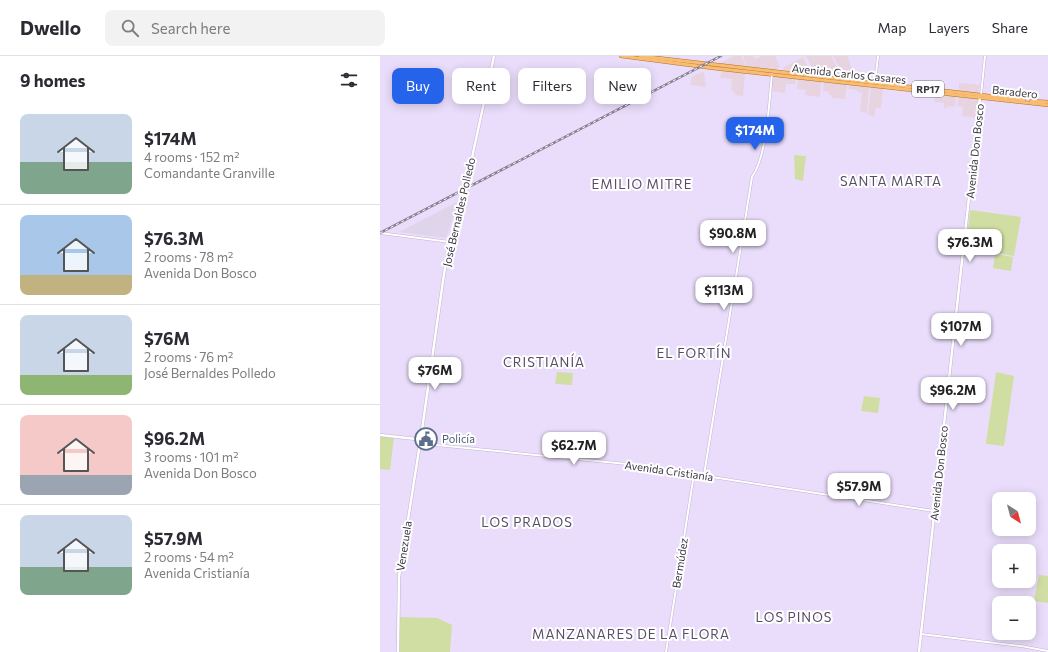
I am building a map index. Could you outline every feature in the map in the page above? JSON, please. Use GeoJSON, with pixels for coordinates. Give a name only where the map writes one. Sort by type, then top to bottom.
{"type":"FeatureCollection","features":[{"type":"Feature","properties":{"kind":"main road","name":"José Bernaldes Polledo"},"geometry":{"type":"LineString","coordinates":[[421,441],[450,242],[462,204],[494,56]]}},
{"type":"Feature","properties":{"kind":"main road","name":"Avenida Carlos Casares"},"geometry":{"type":"LineString","coordinates":[[621,56],[980,96]]}},
{"type":"Feature","properties":{"kind":"main road","name":"Avenida Carlos Casares"},"geometry":{"type":"LineString","coordinates":[[640,56],[980,96]]}},
{"type":"Feature","properties":{"kind":"main road","name":"Baradero"},"geometry":{"type":"LineString","coordinates":[[980,96],[1048,103]]}},
{"type":"Feature","properties":{"kind":"main road","name":"Avenida Don Bosco"},"geometry":{"type":"LineString","coordinates":[[919,652],[980,96]]}},
{"type":"Feature","properties":{"kind":"main road","name":"Avenida Cristianía"},"geometry":{"type":"LineString","coordinates":[[380,435],[416,439],[421,441]]}},
{"type":"Feature","properties":{"kind":"main road","name":"Venezuela"},"geometry":{"type":"LineString","coordinates":[[398,652],[399,577],[421,441]]}},
{"type":"Feature","properties":{"kind":"street"},"geometry":{"type":"LineString","coordinates":[[871,85],[875,83],[878,56]]}},
{"type":"Feature","properties":{"kind":"street","name":"Avenida Don Bosco"},"geometry":{"type":"LineString","coordinates":[[980,96],[985,56]]}},
{"type":"Feature","properties":{"kind":"street"},"geometry":{"type":"LineString","coordinates":[[704,476],[752,177],[756,172],[763,148],[772,74]]}},
{"type":"Feature","properties":{"kind":"street"},"geometry":{"type":"LineString","coordinates":[[380,233],[450,242]]}},
{"type":"Feature","properties":{"kind":"street","name":"Avenida Cristianía"},"geometry":{"type":"LineString","coordinates":[[421,441],[426,444],[607,462],[935,511]]}},
{"type":"Feature","properties":{"kind":"street","name":"Bermúdez"},"geometry":{"type":"LineString","coordinates":[[666,652],[694,474]]}},
{"type":"Feature","properties":{"kind":"street"},"geometry":{"type":"LineString","coordinates":[[921,634],[1022,646],[1048,651]]}},
{"type":"Feature","properties":{"kind":"shaded area"},"geometry":{"type":"Polygon","coordinates":[[[734,56],[741,56],[746,65],[745,67],[721,64],[734,56]]]}},
{"type":"Feature","properties":{"kind":"shaded area"},"geometry":{"type":"Polygon","coordinates":[[[743,56],[753,56],[755,59],[762,56],[775,56],[780,67],[773,71],[748,68],[743,56]]]}},
{"type":"Feature","properties":{"kind":"shaded area"},"geometry":{"type":"Polygon","coordinates":[[[806,56],[831,56],[842,77],[816,75],[806,56]]]}},
{"type":"Feature","properties":{"kind":"shaded area"},"geometry":{"type":"Polygon","coordinates":[[[833,56],[847,56],[850,66],[864,76],[869,74],[872,81],[845,78],[833,56]]]}},
{"type":"Feature","properties":{"kind":"shaded area"},"geometry":{"type":"Polygon","coordinates":[[[803,57],[811,74],[785,71],[783,68],[784,67],[803,57]]]}},
{"type":"Feature","properties":{"kind":"shaded area"},"geometry":{"type":"Polygon","coordinates":[[[722,69],[744,72],[743,96],[735,95],[736,93],[731,90],[732,79],[720,78],[722,69]]]}},
{"type":"Feature","properties":{"kind":"shaded area"},"geometry":{"type":"Polygon","coordinates":[[[704,72],[706,87],[690,85],[692,77],[704,72]]]}},
{"type":"Feature","properties":{"kind":"shaded area"},"geometry":{"type":"Polygon","coordinates":[[[772,76],[796,79],[795,84],[786,84],[785,93],[771,91],[772,76]]]}},
{"type":"Feature","properties":{"kind":"shaded area"},"geometry":{"type":"Polygon","coordinates":[[[799,78],[821,81],[820,97],[805,95],[806,90],[797,89],[799,78]]]}},
{"type":"Feature","properties":{"kind":"shaded area"},"geometry":{"type":"Polygon","coordinates":[[[824,82],[847,84],[845,99],[831,98],[832,95],[829,95],[829,92],[823,91],[824,82]]]}},
{"type":"Feature","properties":{"kind":"shaded area"},"geometry":{"type":"Polygon","coordinates":[[[959,83],[980,85],[979,92],[960,91],[959,83]]]}},
{"type":"Feature","properties":{"kind":"shaded area"},"geometry":{"type":"Polygon","coordinates":[[[850,84],[869,86],[867,113],[860,112],[862,93],[857,92],[857,90],[848,89],[850,84]]]}},
{"type":"Feature","properties":{"kind":"shaded area"},"geometry":{"type":"Polygon","coordinates":[[[871,87],[883,88],[881,108],[876,108],[874,117],[868,115],[871,87]]]}},
{"type":"Feature","properties":{"kind":"shaded area"},"geometry":{"type":"Polygon","coordinates":[[[936,94],[956,96],[955,107],[947,106],[947,109],[944,108],[944,103],[934,102],[936,94]]]}},
{"type":"Feature","properties":{"kind":"shaded area"},"geometry":{"type":"Polygon","coordinates":[[[959,96],[978,99],[977,118],[962,116],[963,107],[957,106],[959,96]]]}},
{"type":"Feature","properties":{"kind":"shaded area"},"geometry":{"type":"Polygon","coordinates":[[[459,201],[446,238],[399,232],[459,201]]]}},
{"type":"Feature","properties":{"kind":"green space"},"geometry":{"type":"Polygon","coordinates":[[[794,155],[806,156],[803,181],[795,179],[794,155]]]}},
{"type":"Feature","properties":{"kind":"green space"},"geometry":{"type":"Polygon","coordinates":[[[970,210],[1021,217],[1014,256],[966,248],[970,210]]]}},
{"type":"Feature","properties":{"kind":"green space"},"geometry":{"type":"Polygon","coordinates":[[[995,254],[1013,257],[1011,271],[993,268],[995,254]]]}},
{"type":"Feature","properties":{"kind":"green space"},"geometry":{"type":"Polygon","coordinates":[[[557,372],[573,373],[572,385],[555,384],[557,372]]]}},
{"type":"Feature","properties":{"kind":"green space"},"geometry":{"type":"Polygon","coordinates":[[[996,372],[1014,376],[1004,446],[986,443],[996,372]]]}},
{"type":"Feature","properties":{"kind":"green space"},"geometry":{"type":"Polygon","coordinates":[[[864,396],[880,398],[878,413],[861,411],[864,396]]]}},
{"type":"Feature","properties":{"kind":"green space"},"geometry":{"type":"Polygon","coordinates":[[[380,436],[394,437],[390,470],[380,469],[380,436]]]}},
{"type":"Feature","properties":{"kind":"green space"},"geometry":{"type":"Polygon","coordinates":[[[1039,575],[1048,576],[1048,603],[1036,601],[1035,596],[1039,575]]]}},
{"type":"Feature","properties":{"kind":"green space"},"geometry":{"type":"Polygon","coordinates":[[[400,617],[437,618],[452,625],[450,652],[399,652],[400,617]]]}},
{"type":"Feature","properties":{"kind":"railway"},"geometry":{"type":"LineString","coordinates":[[380,233],[721,56]]}},
{"type":"Feature","properties":{"kind":"place","name":"Policía"},"geometry":{"type":"Point","coordinates":[426,439]}},
{"type":"Feature","properties":{"kind":"district","name":"SANTA MARTA"},"geometry":{"type":"Point","coordinates":[891,181]}},
{"type":"Feature","properties":{"kind":"district","name":"EMILIO MITRE"},"geometry":{"type":"Point","coordinates":[642,184]}},
{"type":"Feature","properties":{"kind":"district","name":"EL FORTÍN"},"geometry":{"type":"Point","coordinates":[694,353]}},
{"type":"Feature","properties":{"kind":"district","name":"CRISTIANÍA"},"geometry":{"type":"Point","coordinates":[544,362]}},
{"type":"Feature","properties":{"kind":"district","name":"LOS PRADOS"},"geometry":{"type":"Point","coordinates":[527,522]}},
{"type":"Feature","properties":{"kind":"district","name":"LOS PINOS"},"geometry":{"type":"Point","coordinates":[794,617]}},
{"type":"Feature","properties":{"kind":"district","name":"MANZANARES DE LA FLORA"},"geometry":{"type":"Point","coordinates":[631,634]}}]}
